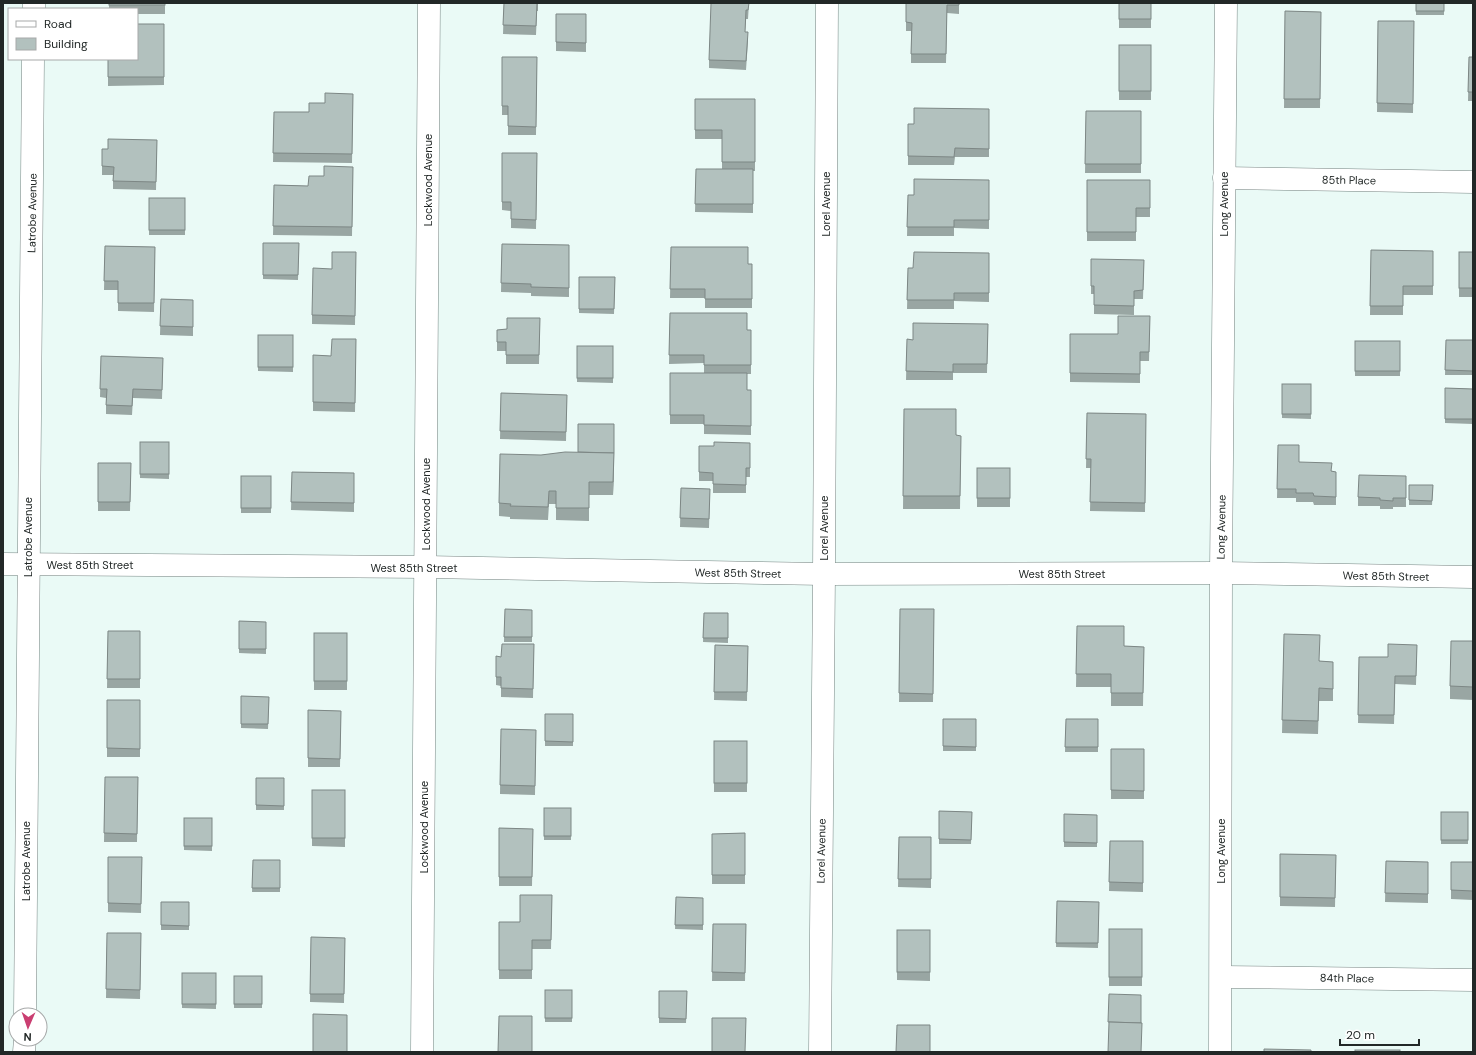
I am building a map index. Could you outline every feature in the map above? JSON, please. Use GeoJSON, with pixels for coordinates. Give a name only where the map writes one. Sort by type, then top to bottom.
{"type":"FeatureCollection","features":[{"type":"Feature","properties":{"kind":"street","name":"Lockwood Avenue"},"geometry":{"type":"LineString","coordinates":[[422,1052],[430,3]]}},
{"type":"Feature","properties":{"kind":"street","name":"Lorel Avenue"},"geometry":{"type":"LineString","coordinates":[[820,1052],[828,3]]}},
{"type":"Feature","properties":{"kind":"street","name":"Long Avenue"},"geometry":{"type":"LineString","coordinates":[[1220,1052],[1221,573],[1226,3]]}},
{"type":"Feature","properties":{"kind":"street","name":"Latrobe Avenue"},"geometry":{"type":"LineString","coordinates":[[25,1007],[33,60]]}},
{"type":"Feature","properties":{"kind":"street","name":"85th Place"},"geometry":{"type":"LineString","coordinates":[[1224,178],[1473,182]]}},
{"type":"Feature","properties":{"kind":"street","name":"West 85th Street"},"geometry":{"type":"LineString","coordinates":[[3,564],[824,574],[1221,573],[1473,577]]}},
{"type":"Feature","properties":{"kind":"street","name":"84th Place"},"geometry":{"type":"LineString","coordinates":[[1221,977],[1473,980]]}},
{"type":"Feature","properties":{"kind":"building"},"geometry":{"type":"Polygon","coordinates":[[[109,3],[165,3],[165,5],[109,5],[109,3]]]}},
{"type":"Feature","properties":{"kind":"building"},"geometry":{"type":"Polygon","coordinates":[[[504,3],[537,3],[536,26],[503,25],[504,3]]]}},
{"type":"Feature","properties":{"kind":"building"},"geometry":{"type":"Polygon","coordinates":[[[711,3],[749,3],[748,10],[746,10],[745,32],[748,32],[746,61],[709,60],[711,3]]]}},
{"type":"Feature","properties":{"kind":"building"},"geometry":{"type":"Polygon","coordinates":[[[906,3],[959,3],[959,5],[947,5],[946,54],[911,54],[912,23],[906,22],[906,3]]]}},
{"type":"Feature","properties":{"kind":"building"},"geometry":{"type":"Polygon","coordinates":[[[1119,3],[1151,3],[1151,19],[1119,19],[1119,3]]]}},
{"type":"Feature","properties":{"kind":"building"},"geometry":{"type":"Polygon","coordinates":[[[1416,3],[1444,3],[1444,11],[1416,11],[1416,3]]]}},
{"type":"Feature","properties":{"kind":"building"},"geometry":{"type":"Polygon","coordinates":[[[1285,11],[1321,12],[1320,99],[1284,99],[1285,11]]]}},
{"type":"Feature","properties":{"kind":"building"},"geometry":{"type":"Polygon","coordinates":[[[556,14],[586,14],[586,43],[556,42],[556,14]]]}},
{"type":"Feature","properties":{"kind":"building"},"geometry":{"type":"Polygon","coordinates":[[[1378,21],[1414,21],[1413,104],[1377,103],[1378,21]]]}},
{"type":"Feature","properties":{"kind":"building"},"geometry":{"type":"Polygon","coordinates":[[[138,24],[164,24],[164,77],[108,77],[108,60],[138,60],[138,24]]]}},
{"type":"Feature","properties":{"kind":"building"},"geometry":{"type":"Polygon","coordinates":[[[1119,45],[1151,45],[1151,91],[1119,91],[1119,45]]]}},
{"type":"Feature","properties":{"kind":"building"},"geometry":{"type":"Polygon","coordinates":[[[502,57],[537,57],[536,127],[508,126],[508,106],[502,106],[502,57]]]}},
{"type":"Feature","properties":{"kind":"building"},"geometry":{"type":"Polygon","coordinates":[[[1469,57],[1473,57],[1473,92],[1468,92],[1469,57]]]}},
{"type":"Feature","properties":{"kind":"building"},"geometry":{"type":"Polygon","coordinates":[[[325,93],[353,94],[352,154],[273,153],[274,112],[309,112],[309,103],[325,103],[325,93]]]}},
{"type":"Feature","properties":{"kind":"building"},"geometry":{"type":"Polygon","coordinates":[[[695,99],[755,99],[755,162],[722,162],[722,130],[695,130],[695,99]]]}},
{"type":"Feature","properties":{"kind":"building"},"geometry":{"type":"Polygon","coordinates":[[[914,108],[989,109],[989,149],[955,148],[954,157],[908,156],[908,124],[914,124],[914,108]]]}},
{"type":"Feature","properties":{"kind":"building"},"geometry":{"type":"Polygon","coordinates":[[[1086,111],[1141,111],[1141,164],[1085,164],[1086,111]]]}},
{"type":"Feature","properties":{"kind":"building"},"geometry":{"type":"Polygon","coordinates":[[[108,139],[157,140],[156,182],[113,181],[114,167],[102,166],[102,149],[108,149],[108,139]]]}},
{"type":"Feature","properties":{"kind":"building"},"geometry":{"type":"Polygon","coordinates":[[[502,153],[537,153],[536,220],[511,219],[511,202],[502,202],[502,153]]]}},
{"type":"Feature","properties":{"kind":"building"},"geometry":{"type":"Polygon","coordinates":[[[324,166],[353,167],[352,227],[273,226],[274,185],[308,186],[309,176],[324,176],[324,166]]]}},
{"type":"Feature","properties":{"kind":"building"},"geometry":{"type":"Polygon","coordinates":[[[696,169],[753,169],[753,204],[695,204],[696,169]]]}},
{"type":"Feature","properties":{"kind":"building"},"geometry":{"type":"Polygon","coordinates":[[[914,179],[989,180],[989,220],[954,220],[954,227],[907,227],[908,195],[914,195],[914,179]]]}},
{"type":"Feature","properties":{"kind":"building"},"geometry":{"type":"Polygon","coordinates":[[[1087,180],[1150,180],[1150,208],[1136,208],[1136,232],[1087,232],[1087,180]]]}},
{"type":"Feature","properties":{"kind":"building"},"geometry":{"type":"Polygon","coordinates":[[[149,198],[185,198],[185,230],[149,230],[149,198]]]}},
{"type":"Feature","properties":{"kind":"building"},"geometry":{"type":"Polygon","coordinates":[[[263,243],[299,243],[298,275],[263,275],[263,243]]]}},
{"type":"Feature","properties":{"kind":"building"},"geometry":{"type":"Polygon","coordinates":[[[502,244],[569,245],[569,288],[531,287],[531,284],[501,283],[502,244]]]}},
{"type":"Feature","properties":{"kind":"building"},"geometry":{"type":"Polygon","coordinates":[[[105,246],[155,247],[154,303],[118,303],[118,281],[104,281],[105,246]]]}},
{"type":"Feature","properties":{"kind":"building"},"geometry":{"type":"Polygon","coordinates":[[[671,247],[748,247],[748,264],[752,264],[752,299],[705,299],[705,289],[670,289],[671,247]]]}},
{"type":"Feature","properties":{"kind":"building"},"geometry":{"type":"Polygon","coordinates":[[[1371,250],[1433,251],[1433,286],[1403,286],[1403,306],[1370,306],[1371,250]]]}},
{"type":"Feature","properties":{"kind":"building"},"geometry":{"type":"Polygon","coordinates":[[[332,252],[356,252],[355,316],[312,315],[313,268],[332,269],[332,252]]]}},
{"type":"Feature","properties":{"kind":"building"},"geometry":{"type":"Polygon","coordinates":[[[914,252],[989,253],[989,293],[954,293],[954,300],[907,300],[908,268],[913,268],[914,252]]]}},
{"type":"Feature","properties":{"kind":"building"},"geometry":{"type":"Polygon","coordinates":[[[1459,252],[1473,252],[1473,288],[1459,288],[1459,252]]]}},
{"type":"Feature","properties":{"kind":"building"},"geometry":{"type":"Polygon","coordinates":[[[1091,259],[1144,260],[1143,290],[1134,291],[1134,306],[1094,305],[1094,286],[1091,286],[1091,259]]]}},
{"type":"Feature","properties":{"kind":"building"},"geometry":{"type":"Polygon","coordinates":[[[579,277],[615,277],[614,309],[579,309],[579,277]]]}},
{"type":"Feature","properties":{"kind":"building"},"geometry":{"type":"Polygon","coordinates":[[[161,299],[193,300],[193,327],[160,326],[161,299]]]}},
{"type":"Feature","properties":{"kind":"building"},"geometry":{"type":"Polygon","coordinates":[[[670,313],[747,313],[747,330],[751,330],[751,365],[704,365],[704,355],[669,355],[670,313]]]}},
{"type":"Feature","properties":{"kind":"building"},"geometry":{"type":"Polygon","coordinates":[[[1118,316],[1150,316],[1149,352],[1140,352],[1140,374],[1070,373],[1070,334],[1118,334],[1118,316]]]}},
{"type":"Feature","properties":{"kind":"building"},"geometry":{"type":"Polygon","coordinates":[[[507,318],[540,318],[539,355],[506,355],[506,342],[497,342],[497,330],[507,329],[507,318]]]}},
{"type":"Feature","properties":{"kind":"building"},"geometry":{"type":"Polygon","coordinates":[[[913,323],[988,324],[987,364],[953,364],[953,372],[906,371],[907,339],[913,340],[913,323]]]}},
{"type":"Feature","properties":{"kind":"building"},"geometry":{"type":"Polygon","coordinates":[[[258,335],[293,335],[293,367],[258,367],[258,335]]]}},
{"type":"Feature","properties":{"kind":"building"},"geometry":{"type":"Polygon","coordinates":[[[332,339],[356,339],[355,403],[313,402],[313,355],[331,356],[332,339]]]}},
{"type":"Feature","properties":{"kind":"building"},"geometry":{"type":"Polygon","coordinates":[[[1446,340],[1473,340],[1473,371],[1445,370],[1446,340]]]}},
{"type":"Feature","properties":{"kind":"building"},"geometry":{"type":"Polygon","coordinates":[[[1355,341],[1400,341],[1400,371],[1355,371],[1355,341]]]}},
{"type":"Feature","properties":{"kind":"building"},"geometry":{"type":"Polygon","coordinates":[[[577,346],[613,346],[613,378],[577,378],[577,346]]]}},
{"type":"Feature","properties":{"kind":"building"},"geometry":{"type":"Polygon","coordinates":[[[101,356],[163,358],[162,390],[133,389],[132,406],[106,405],[107,389],[100,389],[101,356]]]}},
{"type":"Feature","properties":{"kind":"building"},"geometry":{"type":"Polygon","coordinates":[[[670,373],[747,373],[747,390],[751,390],[751,426],[704,425],[704,415],[670,415],[670,373]]]}},
{"type":"Feature","properties":{"kind":"building"},"geometry":{"type":"Polygon","coordinates":[[[1282,384],[1311,384],[1311,414],[1282,414],[1282,384]]]}},
{"type":"Feature","properties":{"kind":"building"},"geometry":{"type":"Polygon","coordinates":[[[1445,388],[1473,389],[1473,419],[1445,419],[1445,388]]]}},
{"type":"Feature","properties":{"kind":"building"},"geometry":{"type":"Polygon","coordinates":[[[501,393],[567,395],[566,432],[500,431],[501,393]]]}},
{"type":"Feature","properties":{"kind":"building"},"geometry":{"type":"Polygon","coordinates":[[[904,409],[956,409],[956,435],[961,436],[960,496],[903,496],[904,409]]]}},
{"type":"Feature","properties":{"kind":"building"},"geometry":{"type":"Polygon","coordinates":[[[1087,413],[1146,414],[1145,503],[1090,502],[1091,459],[1086,459],[1087,413]]]}},
{"type":"Feature","properties":{"kind":"building"},"geometry":{"type":"Polygon","coordinates":[[[578,424],[614,424],[614,453],[578,452],[578,424]]]}},
{"type":"Feature","properties":{"kind":"building"},"geometry":{"type":"Polygon","coordinates":[[[140,442],[169,442],[169,474],[140,474],[140,442]]]}},
{"type":"Feature","properties":{"kind":"building"},"geometry":{"type":"Polygon","coordinates":[[[714,442],[750,443],[750,468],[746,468],[746,485],[713,484],[713,473],[699,472],[699,446],[714,446],[714,442]]]}},
{"type":"Feature","properties":{"kind":"building"},"geometry":{"type":"Polygon","coordinates":[[[1278,445],[1299,445],[1299,462],[1332,463],[1331,471],[1336,472],[1336,497],[1314,496],[1313,493],[1296,493],[1296,489],[1277,489],[1278,445]]]}},
{"type":"Feature","properties":{"kind":"building"},"geometry":{"type":"Polygon","coordinates":[[[565,452],[614,453],[613,482],[589,482],[589,508],[556,508],[556,491],[549,491],[548,507],[510,506],[511,504],[499,503],[500,454],[541,455],[565,452]]]}},
{"type":"Feature","properties":{"kind":"building"},"geometry":{"type":"Polygon","coordinates":[[[98,463],[131,463],[130,502],[98,502],[98,463]]]}},
{"type":"Feature","properties":{"kind":"building"},"geometry":{"type":"Polygon","coordinates":[[[977,468],[1010,468],[1010,498],[977,498],[977,468]]]}},
{"type":"Feature","properties":{"kind":"building"},"geometry":{"type":"Polygon","coordinates":[[[292,472],[354,473],[354,503],[291,502],[292,472]]]}},
{"type":"Feature","properties":{"kind":"building"},"geometry":{"type":"Polygon","coordinates":[[[1359,475],[1406,476],[1406,498],[1393,498],[1393,501],[1380,500],[1380,498],[1358,497],[1359,475]]]}},
{"type":"Feature","properties":{"kind":"building"},"geometry":{"type":"Polygon","coordinates":[[[241,476],[271,476],[271,508],[241,508],[241,476]]]}},
{"type":"Feature","properties":{"kind":"building"},"geometry":{"type":"Polygon","coordinates":[[[1409,485],[1433,485],[1432,501],[1409,500],[1409,485]]]}},
{"type":"Feature","properties":{"kind":"building"},"geometry":{"type":"Polygon","coordinates":[[[681,488],[710,489],[709,519],[680,518],[681,488]]]}},
{"type":"Feature","properties":{"kind":"building"},"geometry":{"type":"Polygon","coordinates":[[[505,609],[532,610],[532,637],[504,637],[505,609]]]}},
{"type":"Feature","properties":{"kind":"building"},"geometry":{"type":"Polygon","coordinates":[[[900,609],[934,609],[933,694],[899,693],[900,609]]]}},
{"type":"Feature","properties":{"kind":"building"},"geometry":{"type":"Polygon","coordinates":[[[704,613],[728,613],[728,638],[703,638],[704,613]]]}},
{"type":"Feature","properties":{"kind":"building"},"geometry":{"type":"Polygon","coordinates":[[[239,621],[266,622],[266,649],[239,649],[239,621]]]}},
{"type":"Feature","properties":{"kind":"building"},"geometry":{"type":"Polygon","coordinates":[[[1077,626],[1124,626],[1124,646],[1144,647],[1143,693],[1111,693],[1111,674],[1076,674],[1077,626]]]}},
{"type":"Feature","properties":{"kind":"building"},"geometry":{"type":"Polygon","coordinates":[[[108,631],[140,631],[140,679],[107,679],[108,631]]]}},
{"type":"Feature","properties":{"kind":"building"},"geometry":{"type":"Polygon","coordinates":[[[314,633],[347,633],[347,681],[314,681],[314,633]]]}},
{"type":"Feature","properties":{"kind":"building"},"geometry":{"type":"Polygon","coordinates":[[[1284,634],[1320,635],[1319,661],[1333,662],[1333,689],[1319,688],[1318,721],[1282,720],[1284,634]]]}},
{"type":"Feature","properties":{"kind":"building"},"geometry":{"type":"Polygon","coordinates":[[[1451,641],[1473,641],[1473,687],[1450,686],[1451,641]]]}},
{"type":"Feature","properties":{"kind":"building"},"geometry":{"type":"Polygon","coordinates":[[[502,644],[534,644],[533,689],[501,688],[501,677],[496,677],[496,656],[501,657],[502,644]]]}},
{"type":"Feature","properties":{"kind":"building"},"geometry":{"type":"Polygon","coordinates":[[[1388,644],[1417,645],[1416,676],[1395,676],[1394,715],[1358,715],[1359,657],[1388,657],[1388,644]]]}},
{"type":"Feature","properties":{"kind":"building"},"geometry":{"type":"Polygon","coordinates":[[[715,645],[748,646],[747,692],[714,692],[715,645]]]}},
{"type":"Feature","properties":{"kind":"building"},"geometry":{"type":"Polygon","coordinates":[[[241,696],[269,697],[268,724],[241,724],[241,696]]]}},
{"type":"Feature","properties":{"kind":"building"},"geometry":{"type":"Polygon","coordinates":[[[107,700],[140,700],[140,749],[107,748],[107,700]]]}},
{"type":"Feature","properties":{"kind":"building"},"geometry":{"type":"Polygon","coordinates":[[[308,710],[341,711],[340,759],[308,758],[308,710]]]}},
{"type":"Feature","properties":{"kind":"building"},"geometry":{"type":"Polygon","coordinates":[[[545,714],[573,714],[573,742],[545,741],[545,714]]]}},
{"type":"Feature","properties":{"kind":"building"},"geometry":{"type":"Polygon","coordinates":[[[943,719],[976,719],[976,747],[943,746],[943,719]]]}},
{"type":"Feature","properties":{"kind":"building"},"geometry":{"type":"Polygon","coordinates":[[[1066,719],[1098,719],[1098,747],[1065,747],[1066,719]]]}},
{"type":"Feature","properties":{"kind":"building"},"geometry":{"type":"Polygon","coordinates":[[[501,729],[536,730],[535,786],[500,785],[501,729]]]}},
{"type":"Feature","properties":{"kind":"building"},"geometry":{"type":"Polygon","coordinates":[[[714,741],[747,741],[747,783],[714,783],[714,741]]]}},
{"type":"Feature","properties":{"kind":"building"},"geometry":{"type":"Polygon","coordinates":[[[1111,749],[1144,749],[1144,791],[1111,790],[1111,749]]]}},
{"type":"Feature","properties":{"kind":"building"},"geometry":{"type":"Polygon","coordinates":[[[105,777],[138,777],[137,834],[104,833],[105,777]]]}},
{"type":"Feature","properties":{"kind":"building"},"geometry":{"type":"Polygon","coordinates":[[[256,778],[284,778],[284,806],[256,805],[256,778]]]}},
{"type":"Feature","properties":{"kind":"building"},"geometry":{"type":"Polygon","coordinates":[[[312,790],[345,790],[345,838],[312,838],[312,790]]]}},
{"type":"Feature","properties":{"kind":"building"},"geometry":{"type":"Polygon","coordinates":[[[544,808],[571,808],[571,836],[544,836],[544,808]]]}},
{"type":"Feature","properties":{"kind":"building"},"geometry":{"type":"Polygon","coordinates":[[[939,811],[972,812],[971,840],[939,839],[939,811]]]}},
{"type":"Feature","properties":{"kind":"building"},"geometry":{"type":"Polygon","coordinates":[[[1441,812],[1468,812],[1468,840],[1441,840],[1441,812]]]}},
{"type":"Feature","properties":{"kind":"building"},"geometry":{"type":"Polygon","coordinates":[[[1064,814],[1097,815],[1097,843],[1064,842],[1064,814]]]}},
{"type":"Feature","properties":{"kind":"building"},"geometry":{"type":"Polygon","coordinates":[[[184,818],[212,818],[212,846],[184,846],[184,818]]]}},
{"type":"Feature","properties":{"kind":"building"},"geometry":{"type":"Polygon","coordinates":[[[499,828],[533,829],[532,877],[499,877],[499,828]]]}},
{"type":"Feature","properties":{"kind":"building"},"geometry":{"type":"Polygon","coordinates":[[[745,833],[745,875],[712,875],[712,834],[745,833]]]}},
{"type":"Feature","properties":{"kind":"building"},"geometry":{"type":"Polygon","coordinates":[[[899,837],[931,837],[931,879],[898,879],[899,837]]]}},
{"type":"Feature","properties":{"kind":"building"},"geometry":{"type":"Polygon","coordinates":[[[1110,841],[1143,841],[1143,883],[1109,882],[1110,841]]]}},
{"type":"Feature","properties":{"kind":"building"},"geometry":{"type":"Polygon","coordinates":[[[1280,854],[1336,855],[1335,898],[1280,897],[1280,854]]]}},
{"type":"Feature","properties":{"kind":"building"},"geometry":{"type":"Polygon","coordinates":[[[108,857],[142,857],[141,904],[108,903],[108,857]]]}},
{"type":"Feature","properties":{"kind":"building"},"geometry":{"type":"Polygon","coordinates":[[[253,860],[280,860],[280,888],[252,888],[253,860]]]}},
{"type":"Feature","properties":{"kind":"building"},"geometry":{"type":"Polygon","coordinates":[[[1386,861],[1428,862],[1428,894],[1385,893],[1386,861]]]}},
{"type":"Feature","properties":{"kind":"building"},"geometry":{"type":"Polygon","coordinates":[[[1451,862],[1473,862],[1473,891],[1451,890],[1451,862]]]}},
{"type":"Feature","properties":{"kind":"building"},"geometry":{"type":"Polygon","coordinates":[[[520,895],[552,895],[551,940],[532,940],[532,970],[499,970],[499,922],[520,922],[520,895]]]}},
{"type":"Feature","properties":{"kind":"building"},"geometry":{"type":"Polygon","coordinates":[[[676,897],[703,898],[703,925],[675,925],[676,897]]]}},
{"type":"Feature","properties":{"kind":"building"},"geometry":{"type":"Polygon","coordinates":[[[1057,901],[1099,902],[1098,943],[1056,943],[1057,901]]]}},
{"type":"Feature","properties":{"kind":"building"},"geometry":{"type":"Polygon","coordinates":[[[161,902],[189,902],[189,926],[161,925],[161,902]]]}},
{"type":"Feature","properties":{"kind":"building"},"geometry":{"type":"Polygon","coordinates":[[[713,924],[746,924],[745,973],[712,972],[713,924]]]}},
{"type":"Feature","properties":{"kind":"building"},"geometry":{"type":"Polygon","coordinates":[[[1109,929],[1142,929],[1142,977],[1109,977],[1109,929]]]}},
{"type":"Feature","properties":{"kind":"building"},"geometry":{"type":"Polygon","coordinates":[[[897,930],[930,930],[930,972],[897,972],[897,930]]]}},
{"type":"Feature","properties":{"kind":"building"},"geometry":{"type":"Polygon","coordinates":[[[107,933],[141,933],[140,990],[106,989],[107,933]]]}},
{"type":"Feature","properties":{"kind":"building"},"geometry":{"type":"Polygon","coordinates":[[[311,937],[345,938],[344,994],[310,994],[311,937]]]}},
{"type":"Feature","properties":{"kind":"building"},"geometry":{"type":"Polygon","coordinates":[[[182,973],[216,973],[216,1004],[182,1004],[182,973]]]}},
{"type":"Feature","properties":{"kind":"building"},"geometry":{"type":"Polygon","coordinates":[[[234,976],[262,976],[262,1004],[234,1004],[234,976]]]}},
{"type":"Feature","properties":{"kind":"building"},"geometry":{"type":"Polygon","coordinates":[[[545,990],[572,990],[572,1018],[545,1018],[545,990]]]}},
{"type":"Feature","properties":{"kind":"building"},"geometry":{"type":"Polygon","coordinates":[[[659,991],[687,991],[686,1019],[659,1018],[659,991]]]}},
{"type":"Feature","properties":{"kind":"building"},"geometry":{"type":"Polygon","coordinates":[[[1109,994],[1141,995],[1141,1023],[1108,1022],[1109,994]]]}},
{"type":"Feature","properties":{"kind":"building"},"geometry":{"type":"Polygon","coordinates":[[[313,1014],[347,1015],[347,1052],[313,1052],[313,1014]]]}},
{"type":"Feature","properties":{"kind":"building"},"geometry":{"type":"Polygon","coordinates":[[[499,1016],[532,1016],[532,1052],[498,1052],[499,1016]]]}},
{"type":"Feature","properties":{"kind":"building"},"geometry":{"type":"Polygon","coordinates":[[[712,1018],[746,1018],[745,1052],[712,1052],[712,1018]]]}},
{"type":"Feature","properties":{"kind":"building"},"geometry":{"type":"Polygon","coordinates":[[[1109,1022],[1142,1023],[1141,1052],[1108,1052],[1109,1022]]]}},
{"type":"Feature","properties":{"kind":"building"},"geometry":{"type":"Polygon","coordinates":[[[897,1025],[930,1025],[930,1052],[896,1052],[897,1025]]]}},
{"type":"Feature","properties":{"kind":"building"},"geometry":{"type":"Polygon","coordinates":[[[1264,1049],[1311,1050],[1311,1052],[1264,1052],[1264,1049]]]}},
{"type":"Feature","properties":{"kind":"building"},"geometry":{"type":"Polygon","coordinates":[[[1355,1050],[1400,1050],[1400,1052],[1355,1052],[1355,1050]]]}}]}
